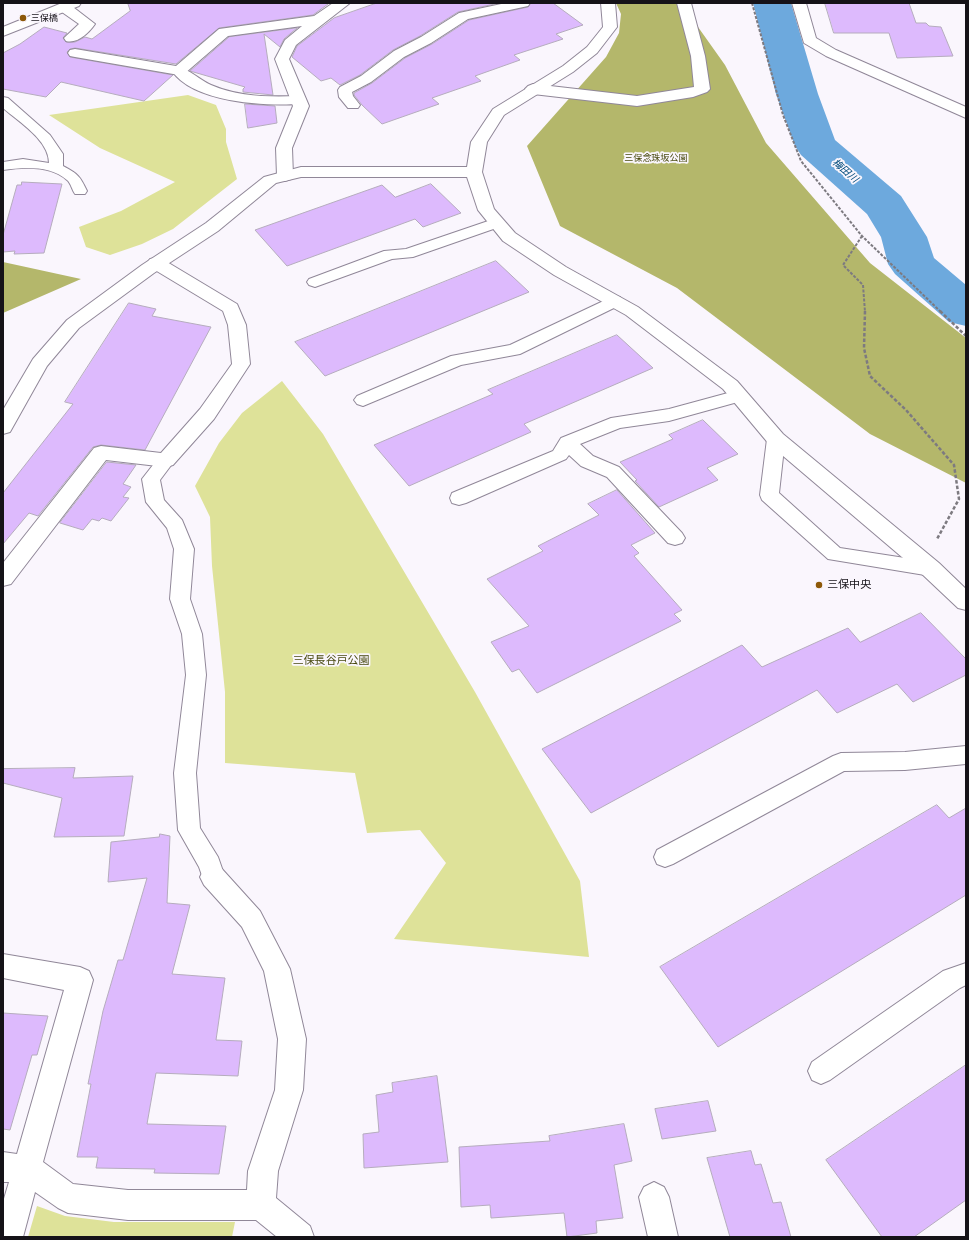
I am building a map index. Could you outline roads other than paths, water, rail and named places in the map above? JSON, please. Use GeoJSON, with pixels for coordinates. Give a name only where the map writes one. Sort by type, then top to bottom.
{"type":"FeatureCollection","features":[{"type":"Feature","properties":{"kind":"street"},"geometry":{"type":"LineString","coordinates":[[285,176],[284,148],[301,106],[282,59],[290,43],[318,20],[343,3]]}},
{"type":"Feature","properties":{"kind":"street"},"geometry":{"type":"LineString","coordinates":[[608,3],[610,27],[592,50],[568,69],[498,112],[478,142],[474,172],[486,210],[509,237],[560,271],[632,311],[730,385],[776,439],[931,569],[966,602]]}},
{"type":"Feature","properties":{"kind":"street"},"geometry":{"type":"LineString","coordinates":[[533,90],[637,101],[693,92],[702,89],[698,56],[684,3]]}},
{"type":"Feature","properties":{"kind":"street"},"geometry":{"type":"LineString","coordinates":[[799,3],[809,40],[831,54],[966,113]]}},
{"type":"Feature","properties":{"kind":"street"},"geometry":{"type":"LineString","coordinates":[[3,32],[69,5],[88,24],[71,38]]}},
{"type":"Feature","properties":{"kind":"street"},"geometry":{"type":"LineString","coordinates":[[75,53],[179,71],[224,32],[318,20]]}},
{"type":"Feature","properties":{"kind":"street"},"geometry":{"type":"LineString","coordinates":[[3,427],[40,363],[73,324],[156,263],[212,227],[270,180],[301,172],[474,172]]}},
{"type":"Feature","properties":{"kind":"street"},"geometry":{"type":"LineString","coordinates":[[3,578],[101,453],[166,460],[207,414],[241,364],[237,325],[231,308],[156,263]]}},
{"type":"Feature","properties":{"kind":"street"},"geometry":{"type":"LineString","coordinates":[[213,877],[251,919],[277,969],[292,1039],[289,1090],[263,1171],[261,1205]]}},
{"type":"Feature","properties":{"kind":"street"},"geometry":{"type":"LineString","coordinates":[[3,966],[80,980],[15,1168],[8,1237]]}},
{"type":"Feature","properties":{"kind":"street"},"geometry":{"type":"LineString","coordinates":[[15,1168],[68,1198],[128,1205],[261,1205],[299,1237]]}},
{"type":"Feature","properties":{"kind":"street"},"geometry":{"type":"LineString","coordinates":[[654,1197],[663,1237]]}},
{"type":"Feature","properties":{"kind":"lane"},"geometry":{"type":"LineString","coordinates":[[353,105],[346,97],[345,90],[366,79],[398,54],[426,40],[464,16],[524,3]]}},
{"type":"Feature","properties":{"kind":"lane"},"geometry":{"type":"LineString","coordinates":[[179,71],[187,78],[213,90],[244,99],[269,102],[299,100]]}},
{"type":"Feature","properties":{"kind":"lane"},"geometry":{"type":"LineString","coordinates":[[3,101],[45,138],[56,154],[56,168]]}},
{"type":"Feature","properties":{"kind":"lane"},"geometry":{"type":"LineString","coordinates":[[3,166],[23,163],[56,168],[74,178],[80,191]]}},
{"type":"Feature","properties":{"kind":"lane"},"geometry":{"type":"LineString","coordinates":[[315,282],[390,254],[407,254],[497,223]]}},
{"type":"Feature","properties":{"kind":"lane"},"geometry":{"type":"LineString","coordinates":[[363,400],[457,360],[514,350],[614,301]]}},
{"type":"Feature","properties":{"kind":"lane"},"geometry":{"type":"LineString","coordinates":[[459,498],[560,455],[566,442],[617,422],[669,415],[739,396]]}},
{"type":"Feature","properties":{"kind":"lane"},"geometry":{"type":"LineString","coordinates":[[776,439],[769,495],[835,554],[931,569]]}},
{"type":"Feature","properties":{"kind":"lane"},"geometry":{"type":"LineString","coordinates":[[566,442],[587,461],[613,472],[675,538]]}},
{"type":"Feature","properties":{"kind":"lane"},"geometry":{"type":"LineString","coordinates":[[166,460],[151,479],[155,502],[175,525],[184,549],[180,599],[192,634],[196,675],[185,774],[190,830],[210,864],[213,877]]}},
{"type":"Feature","properties":{"kind":"lane"},"geometry":{"type":"LineString","coordinates":[[665,858],[841,762],[905,761],[966,755]]}},
{"type":"Feature","properties":{"kind":"lane"},"geometry":{"type":"LineString","coordinates":[[821,1072],[952,979],[966,974]]}},
{"type":"Feature","properties":{"kind":"waterway","name":"梅田川"},"geometry":{"type":"LineString","coordinates":[[772,3],[797,94],[816,146],[885,206],[904,237],[912,264],[966,311]]}},
{"type":"Feature","properties":{"kind":"place","name":"三保橋"},"geometry":{"type":"Point","coordinates":[23,18]}},
{"type":"Feature","properties":{"kind":"place","name":"三保中央"},"geometry":{"type":"Point","coordinates":[819,585]}},
{"type":"Feature","properties":{"kind":"park label","name":"三保念珠坂公園"},"geometry":{"type":"Point","coordinates":[656,158]}},
{"type":"Feature","properties":{"kind":"park label","name":"三保長谷戸公園"},"geometry":{"type":"Point","coordinates":[331,661]}}]}
